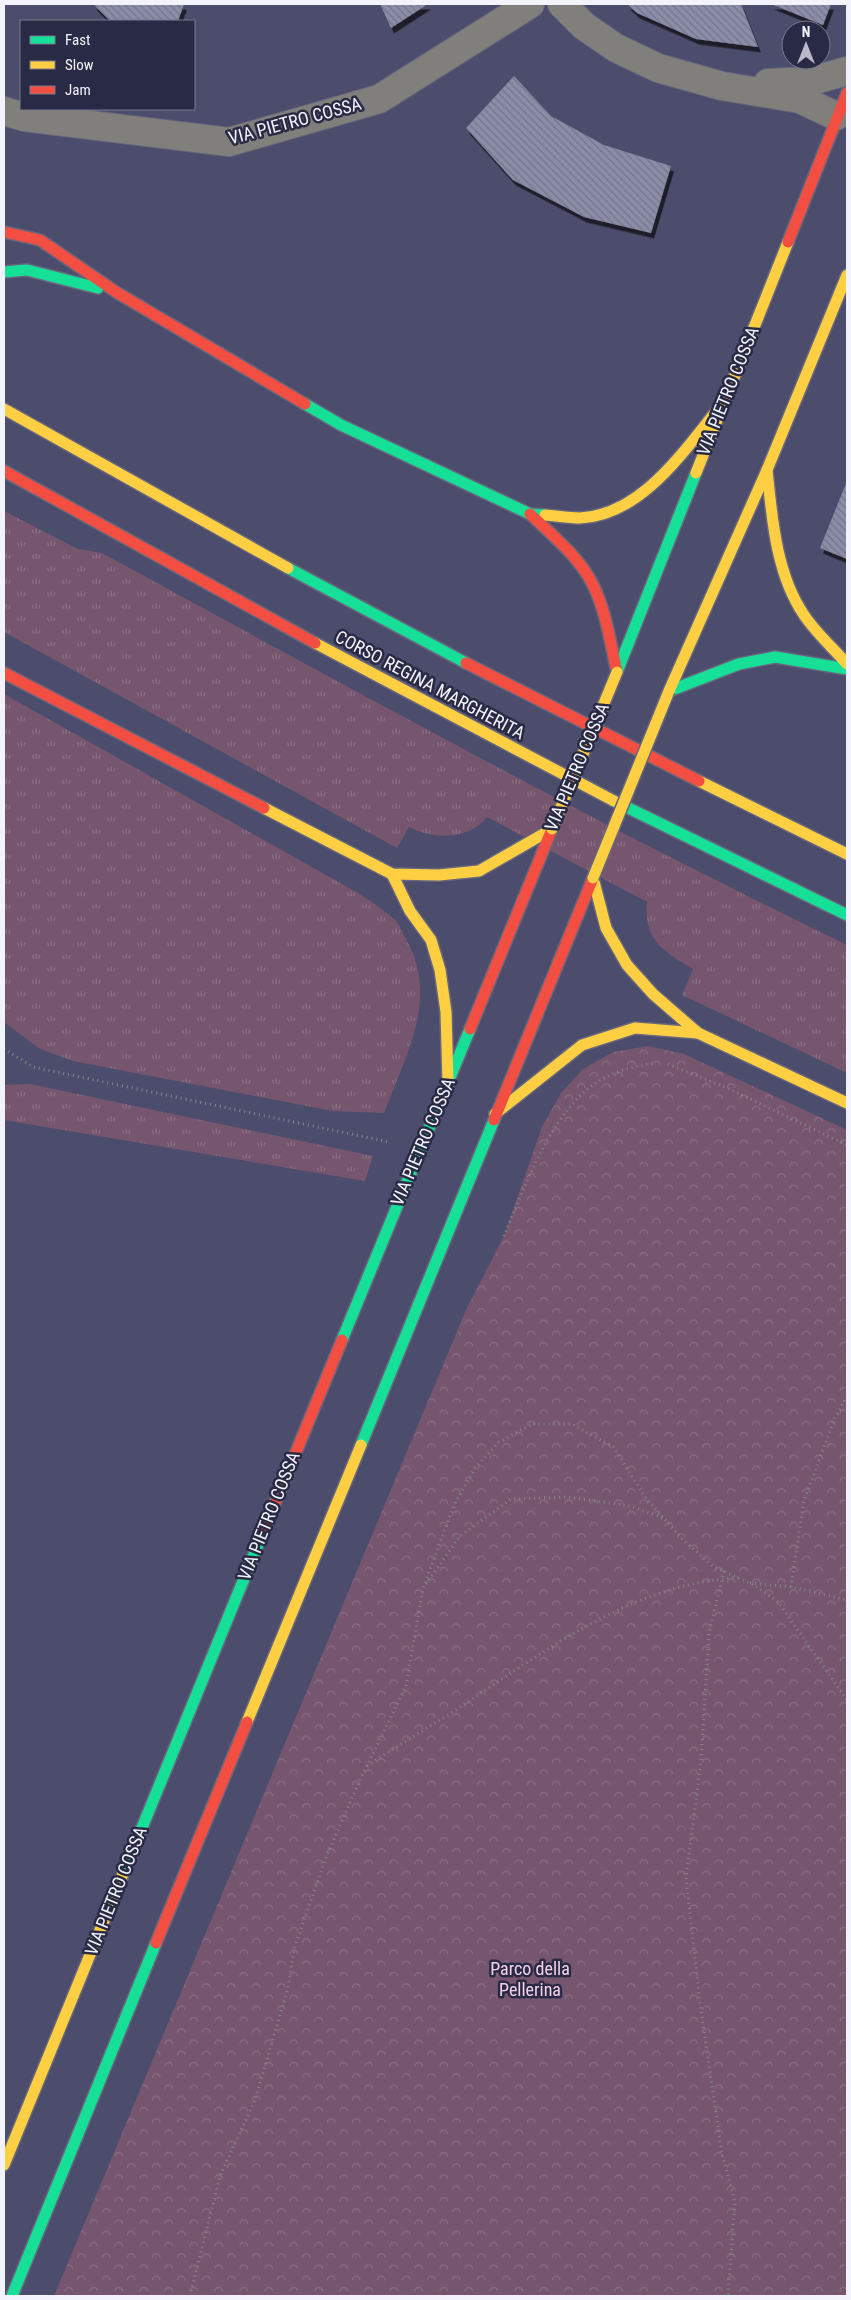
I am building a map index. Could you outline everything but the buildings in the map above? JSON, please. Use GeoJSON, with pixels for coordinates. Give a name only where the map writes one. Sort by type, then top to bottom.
{"type":"FeatureCollection","features":[{"type":"Feature","properties":{"kind":"main road","name":"VIA PIETRO COSSA"},"geometry":{"type":"LineString","coordinates":[[4,2165],[617,672],[842,105]]}},
{"type":"Feature","properties":{"kind":"main road"},"geometry":{"type":"LineString","coordinates":[[4,232],[40,240],[116,292],[341,425],[530,514],[581,518],[620,508],[657,481],[723,403]]}},
{"type":"Feature","properties":{"kind":"main road"},"geometry":{"type":"LineString","coordinates":[[4,272],[27,270],[116,292]]}},
{"type":"Feature","properties":{"kind":"main road"},"geometry":{"type":"LineString","coordinates":[[12,2296],[669,691],[767,470],[847,275]]}},
{"type":"Feature","properties":{"kind":"main road"},"geometry":{"type":"LineString","coordinates":[[4,398],[36,428]]}},
{"type":"Feature","properties":{"kind":"main road","name":"CORSO REGINA MARGHERITA"},"geometry":{"type":"LineString","coordinates":[[4,410],[447,653],[744,805],[847,854]]}},
{"type":"Feature","properties":{"kind":"main road"},"geometry":{"type":"LineString","coordinates":[[767,470],[772,520],[784,569],[800,610],[847,664]]}},
{"type":"Feature","properties":{"kind":"main road","name":"CORSO REGINA MARGHERITA"},"geometry":{"type":"LineString","coordinates":[[4,471],[399,690],[721,856],[847,915]]}},
{"type":"Feature","properties":{"kind":"main road"},"geometry":{"type":"LineString","coordinates":[[4,478],[21,480]]}},
{"type":"Feature","properties":{"kind":"main road"},"geometry":{"type":"LineString","coordinates":[[530,514],[591,582],[603,613],[617,672]]}},
{"type":"Feature","properties":{"kind":"main road"},"geometry":{"type":"LineString","coordinates":[[669,691],[739,664],[775,657],[847,669]]}},
{"type":"Feature","properties":{"kind":"main road"},"geometry":{"type":"LineString","coordinates":[[4,673],[392,874],[439,875],[479,871],[552,829]]}},
{"type":"Feature","properties":{"kind":"main road"},"geometry":{"type":"LineString","coordinates":[[392,874],[410,911],[431,940],[440,970],[446,1012],[448,1082]]}},
{"type":"Feature","properties":{"kind":"main road"},"geometry":{"type":"LineString","coordinates":[[593,878],[606,928],[627,965],[653,994],[698,1033],[847,1103]]}},
{"type":"Feature","properties":{"kind":"main road"},"geometry":{"type":"LineString","coordinates":[[495,1114],[582,1045],[635,1028],[698,1033]]}},
{"type":"Feature","properties":{"kind":"street","name":"VIA PIETRO COSSA"},"geometry":{"type":"LineString","coordinates":[[4,111],[24,117],[229,142],[379,99],[530,4]]}},
{"type":"Feature","properties":{"kind":"street","name":"VIA PIETRO COSSA"},"geometry":{"type":"LineString","coordinates":[[562,4],[584,26],[616,48],[658,68],[722,86],[842,105]]}},
{"type":"Feature","properties":{"kind":"street","name":"VIA PIETRO COSSA"},"geometry":{"type":"LineString","coordinates":[[722,86],[812,80],[847,71]]}},
{"type":"Feature","properties":{"kind":"path"},"geometry":{"type":"LineString","coordinates":[[4,1049],[33,1067],[420,1148]]}},
{"type":"Feature","properties":{"kind":"path"},"geometry":{"type":"LineString","coordinates":[[504,1236],[538,1156],[567,1110],[598,1081],[618,1071],[663,1062],[727,1088],[847,1145]]}},
{"type":"Feature","properties":{"kind":"path"},"geometry":{"type":"LineString","coordinates":[[791,1587],[804,1500],[835,1418],[847,1396]]}},
{"type":"Feature","properties":{"kind":"path"},"geometry":{"type":"LineString","coordinates":[[190,2296],[220,2176],[255,2100],[288,1988],[294,1949],[326,1857],[366,1766],[406,1686],[423,1588],[454,1505],[475,1468],[499,1442],[532,1424],[572,1424],[613,1447],[646,1498],[684,1540],[714,1567],[747,1582],[778,1602],[847,1700]]}},
{"type":"Feature","properties":{"kind":"path"},"geometry":{"type":"LineString","coordinates":[[423,1588],[460,1536],[511,1499],[568,1497],[630,1506],[664,1518]]}},
{"type":"Feature","properties":{"kind":"path"},"geometry":{"type":"LineString","coordinates":[[724,1571],[709,1633],[701,1761],[686,1877],[705,2041],[722,2154],[736,2202],[728,2296]]}},
{"type":"Feature","properties":{"kind":"path"},"geometry":{"type":"LineString","coordinates":[[366,1766],[527,1662],[614,1612],[648,1596],[687,1584],[739,1578]]}},
{"type":"Feature","properties":{"kind":"path"},"geometry":{"type":"LineString","coordinates":[[747,1582],[791,1587],[847,1600]]}},
{"type":"Feature","properties":{"kind":"green space"},"geometry":{"type":"Polygon","coordinates":[[[4,511],[78,549],[102,553],[566,803],[847,945],[847,1073],[682,995],[693,969],[673,957],[652,935],[648,926],[647,902],[487,817],[480,825],[471,830],[451,836],[429,834],[409,827],[397,848],[4,632],[4,511]]]}},
{"type":"Feature","properties":{"kind":"green space"},"geometry":{"type":"Polygon","coordinates":[[[4,694],[358,893],[395,920],[416,961],[420,983],[420,1005],[409,1049],[384,1113],[333,1111],[73,1061],[40,1049],[4,1022],[4,694]]]}},
{"type":"Feature","properties":{"kind":"green space","name":"Parco della Pellerina"},"geometry":{"type":"Polygon","coordinates":[[[648,1046],[684,1054],[847,1130],[847,2296],[54,2296],[466,1310],[504,1236],[542,1127],[561,1093],[583,1069],[613,1052],[648,1046]]]}},
{"type":"Feature","properties":{"kind":"green space"},"geometry":{"type":"Polygon","coordinates":[[[30,1084],[373,1156],[365,1181],[4,1120],[4,1085],[30,1084]]]}},
{"type":"Feature","properties":{"kind":"traffic: fast"},"geometry":{"type":"LineString","coordinates":[[4,272],[27,270],[98,288]]}},
{"type":"Feature","properties":{"kind":"traffic: fast"},"geometry":{"type":"LineString","coordinates":[[305,404],[341,425],[530,514],[545,515]]}},
{"type":"Feature","properties":{"kind":"traffic: fast"},"geometry":{"type":"LineString","coordinates":[[617,672],[696,473]]}},
{"type":"Feature","properties":{"kind":"traffic: fast"},"geometry":{"type":"LineString","coordinates":[[288,568],[466,663]]}},
{"type":"Feature","properties":{"kind":"traffic: fast"},"geometry":{"type":"LineString","coordinates":[[669,691],[739,664],[775,657],[847,669]]}},
{"type":"Feature","properties":{"kind":"traffic: fast"},"geometry":{"type":"LineString","coordinates":[[614,801],[847,915]]}},
{"type":"Feature","properties":{"kind":"traffic: fast"},"geometry":{"type":"LineString","coordinates":[[342,1340],[470,1029]]}},
{"type":"Feature","properties":{"kind":"traffic: fast"},"geometry":{"type":"LineString","coordinates":[[361,1445],[494,1120]]}},
{"type":"Feature","properties":{"kind":"traffic: fast"},"geometry":{"type":"LineString","coordinates":[[123,1874],[264,1530]]}},
{"type":"Feature","properties":{"kind":"traffic: fast"},"geometry":{"type":"LineString","coordinates":[[12,2296],[156,1943]]}},
{"type":"Feature","properties":{"kind":"traffic: slow"},"geometry":{"type":"LineString","coordinates":[[696,473],[788,242]]}},
{"type":"Feature","properties":{"kind":"traffic: slow"},"geometry":{"type":"LineString","coordinates":[[669,691],[767,470],[847,275]]}},
{"type":"Feature","properties":{"kind":"traffic: slow"},"geometry":{"type":"LineString","coordinates":[[545,515],[580,518],[603,514],[624,505],[644,492],[662,476],[723,403]]}},
{"type":"Feature","properties":{"kind":"traffic: slow"},"geometry":{"type":"LineString","coordinates":[[4,409],[288,568]]}},
{"type":"Feature","properties":{"kind":"traffic: slow"},"geometry":{"type":"LineString","coordinates":[[767,470],[777,545],[787,582],[809,622],[847,664]]}},
{"type":"Feature","properties":{"kind":"traffic: slow"},"geometry":{"type":"LineString","coordinates":[[315,643],[614,801]]}},
{"type":"Feature","properties":{"kind":"traffic: slow"},"geometry":{"type":"LineString","coordinates":[[552,829],[617,672]]}},
{"type":"Feature","properties":{"kind":"traffic: slow"},"geometry":{"type":"LineString","coordinates":[[593,878],[669,691]]}},
{"type":"Feature","properties":{"kind":"traffic: slow"},"geometry":{"type":"LineString","coordinates":[[699,781],[847,854]]}},
{"type":"Feature","properties":{"kind":"traffic: slow"},"geometry":{"type":"LineString","coordinates":[[264,808],[392,874],[439,875],[479,871],[552,829]]}},
{"type":"Feature","properties":{"kind":"traffic: slow"},"geometry":{"type":"LineString","coordinates":[[392,874],[410,911],[431,940],[440,970],[446,1012],[448,1082]]}},
{"type":"Feature","properties":{"kind":"traffic: slow"},"geometry":{"type":"LineString","coordinates":[[593,878],[606,928],[627,965],[653,994],[698,1033],[847,1103]]}},
{"type":"Feature","properties":{"kind":"traffic: slow"},"geometry":{"type":"LineString","coordinates":[[495,1114],[582,1045],[635,1028],[698,1033]]}},
{"type":"Feature","properties":{"kind":"traffic: slow"},"geometry":{"type":"LineString","coordinates":[[247,1722],[361,1445]]}},
{"type":"Feature","properties":{"kind":"traffic: slow"},"geometry":{"type":"LineString","coordinates":[[4,2165],[123,1874]]}},
{"type":"Feature","properties":{"kind":"traffic: jam"},"geometry":{"type":"LineString","coordinates":[[788,242],[847,93]]}},
{"type":"Feature","properties":{"kind":"traffic: jam"},"geometry":{"type":"LineString","coordinates":[[4,232],[40,240],[116,292],[305,404]]}},
{"type":"Feature","properties":{"kind":"traffic: jam"},"geometry":{"type":"LineString","coordinates":[[4,471],[315,643]]}},
{"type":"Feature","properties":{"kind":"traffic: jam"},"geometry":{"type":"LineString","coordinates":[[530,514],[572,555],[592,583],[604,615],[617,672]]}},
{"type":"Feature","properties":{"kind":"traffic: jam"},"geometry":{"type":"LineString","coordinates":[[466,663],[699,781]]}},
{"type":"Feature","properties":{"kind":"traffic: jam"},"geometry":{"type":"LineString","coordinates":[[4,673],[264,808]]}},
{"type":"Feature","properties":{"kind":"traffic: jam"},"geometry":{"type":"LineString","coordinates":[[470,1029],[552,829]]}},
{"type":"Feature","properties":{"kind":"traffic: jam"},"geometry":{"type":"LineString","coordinates":[[494,1120],[593,878]]}},
{"type":"Feature","properties":{"kind":"traffic: jam"},"geometry":{"type":"LineString","coordinates":[[264,1530],[342,1340]]}},
{"type":"Feature","properties":{"kind":"traffic: jam"},"geometry":{"type":"LineString","coordinates":[[156,1943],[247,1722]]}}]}
